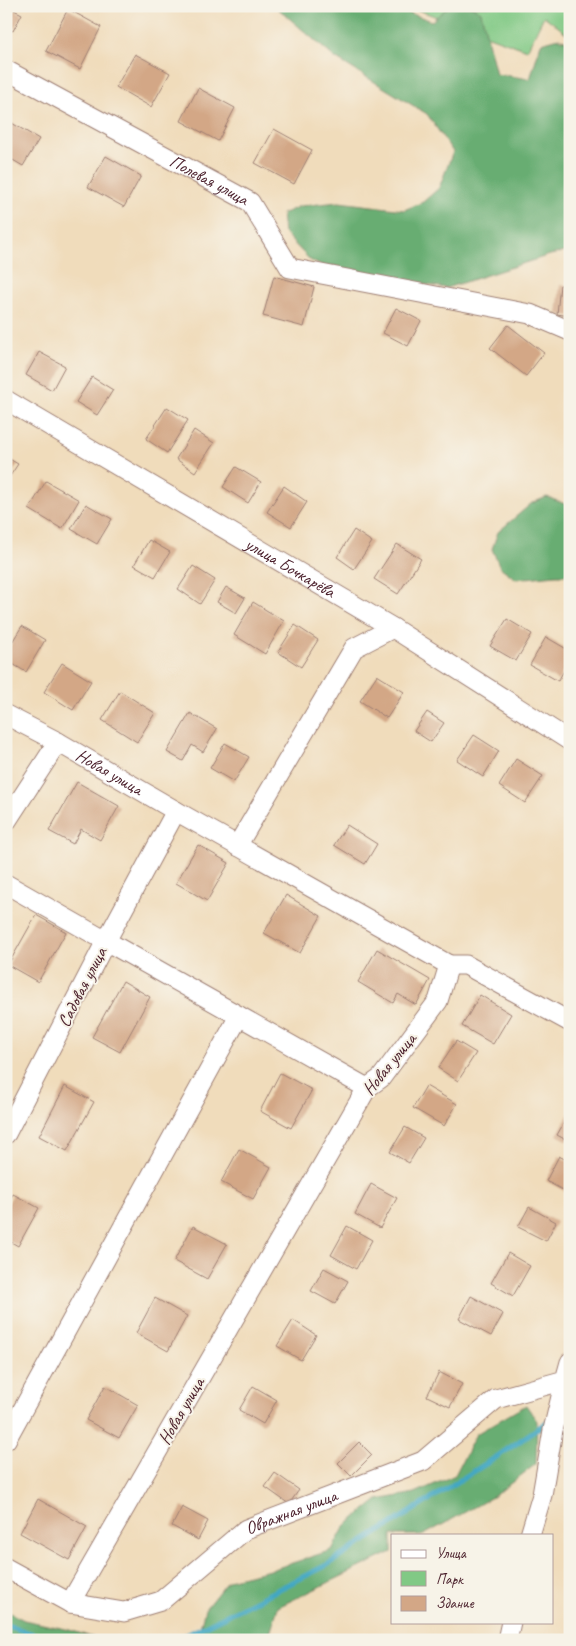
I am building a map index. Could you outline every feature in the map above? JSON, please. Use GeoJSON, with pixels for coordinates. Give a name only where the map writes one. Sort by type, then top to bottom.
{"type":"FeatureCollection","features":[{"type":"Feature","properties":{"kind":"street","name":"Полевая улица"},"geometry":{"type":"LineString","coordinates":[[6,70],[250,202],[290,268],[530,314],[570,331]]}},
{"type":"Feature","properties":{"kind":"street","name":"улица Бочкарёва"},"geometry":{"type":"LineString","coordinates":[[6,400],[392,628],[570,741]]}},
{"type":"Feature","properties":{"kind":"street"},"geometry":{"type":"LineString","coordinates":[[237,846],[354,648],[392,628]]}},
{"type":"Feature","properties":{"kind":"street","name":"Новая улица"},"geometry":{"type":"LineString","coordinates":[[6,715],[58,742],[237,846],[449,965],[438,1001],[381,1078],[367,1088],[70,1603]]}},
{"type":"Feature","properties":{"kind":"street"},"geometry":{"type":"LineString","coordinates":[[6,822],[58,742]]}},
{"type":"Feature","properties":{"kind":"street"},"geometry":{"type":"LineString","coordinates":[[176,811],[106,941],[367,1088]]}},
{"type":"Feature","properties":{"kind":"street","name":"Садовая улица"},"geometry":{"type":"LineString","coordinates":[[6,884],[106,941],[6,1134]]}},
{"type":"Feature","properties":{"kind":"street"},"geometry":{"type":"LineString","coordinates":[[449,965],[466,965],[570,1022]]}},
{"type":"Feature","properties":{"kind":"street"},"geometry":{"type":"LineString","coordinates":[[6,1440],[240,1016]]}},
{"type":"Feature","properties":{"kind":"street"},"geometry":{"type":"LineString","coordinates":[[530,1534],[542,1495],[553,1430],[570,1362]]}},
{"type":"Feature","properties":{"kind":"street","name":"Овражная улица"},"geometry":{"type":"LineString","coordinates":[[6,1568],[70,1603],[124,1612],[161,1601],[246,1529],[423,1461],[496,1399],[565,1380]]}},
{"type":"Feature","properties":{"kind":"street"},"geometry":{"type":"LineString","coordinates":[[507,1640],[511,1624]]}},
{"type":"Feature","properties":{"kind":"green space"},"geometry":{"type":"Polygon","coordinates":[[[275,6],[390,6],[432,21],[449,6],[471,6],[481,12],[496,74],[530,79],[541,43],[559,38],[570,42],[570,251],[550,255],[446,288],[327,269],[310,260],[284,233],[282,214],[300,206],[339,202],[404,210],[423,202],[439,188],[453,152],[427,114],[335,58],[275,6]]]}},
{"type":"Feature","properties":{"kind":"green space"},"geometry":{"type":"Polygon","coordinates":[[[407,6],[570,6],[570,36],[544,16],[527,50],[407,6]]]}},
{"type":"Feature","properties":{"kind":"green space"},"geometry":{"type":"Polygon","coordinates":[[[547,497],[570,506],[570,575],[516,579],[500,567],[492,549],[498,532],[532,503],[547,497]]]}},
{"type":"Feature","properties":{"kind":"green space"},"geometry":{"type":"Polygon","coordinates":[[[526,1405],[537,1421],[536,1464],[494,1496],[426,1534],[391,1534],[391,1552],[278,1607],[267,1640],[194,1640],[197,1639],[205,1609],[228,1580],[274,1569],[332,1550],[345,1526],[378,1500],[415,1493],[455,1475],[476,1434],[526,1405]]]}},
{"type":"Feature","properties":{"kind":"green space"},"geometry":{"type":"Polygon","coordinates":[[[6,1611],[24,1620],[70,1630],[100,1640],[6,1640],[6,1611]]]}},
{"type":"Feature","properties":{"kind":"building"},"geometry":{"type":"Polygon","coordinates":[[[6,6],[22,14],[13,31],[6,28],[6,6]]]}},
{"type":"Feature","properties":{"kind":"building"},"geometry":{"type":"Polygon","coordinates":[[[68,9],[101,27],[80,69],[46,51],[68,9]]]}},
{"type":"Feature","properties":{"kind":"building"},"geometry":{"type":"Polygon","coordinates":[[[135,54],[170,73],[151,107],[116,87],[135,54]]]}},
{"type":"Feature","properties":{"kind":"building"},"geometry":{"type":"Polygon","coordinates":[[[198,88],[235,108],[218,141],[181,121],[198,88]]]}},
{"type":"Feature","properties":{"kind":"building"},"geometry":{"type":"Polygon","coordinates":[[[10,122],[39,139],[23,166],[6,156],[6,128],[10,122]]]}},
{"type":"Feature","properties":{"kind":"building"},"geometry":{"type":"Polygon","coordinates":[[[274,129],[312,150],[294,184],[255,163],[274,129]]]}},
{"type":"Feature","properties":{"kind":"building"},"geometry":{"type":"Polygon","coordinates":[[[106,156],[141,176],[124,207],[88,187],[106,156]]]}},
{"type":"Feature","properties":{"kind":"building"},"geometry":{"type":"Polygon","coordinates":[[[274,276],[314,287],[304,327],[263,316],[274,276]]]}},
{"type":"Feature","properties":{"kind":"building"},"geometry":{"type":"Polygon","coordinates":[[[560,285],[570,286],[570,316],[557,314],[560,285]]]}},
{"type":"Feature","properties":{"kind":"building"},"geometry":{"type":"Polygon","coordinates":[[[396,308],[421,321],[408,346],[383,333],[396,308]]]}},
{"type":"Feature","properties":{"kind":"building"},"geometry":{"type":"Polygon","coordinates":[[[508,325],[544,353],[526,376],[490,348],[508,325]]]}},
{"type":"Feature","properties":{"kind":"building"},"geometry":{"type":"Polygon","coordinates":[[[39,352],[65,366],[52,390],[26,375],[39,352]]]}},
{"type":"Feature","properties":{"kind":"building"},"geometry":{"type":"Polygon","coordinates":[[[92,377],[113,390],[97,415],[76,402],[92,377]]]}},
{"type":"Feature","properties":{"kind":"building"},"geometry":{"type":"Polygon","coordinates":[[[167,407],[188,420],[167,453],[146,439],[167,407]]]}},
{"type":"Feature","properties":{"kind":"building"},"geometry":{"type":"Polygon","coordinates":[[[194,430],[214,443],[195,472],[176,459],[194,430]]]}},
{"type":"Feature","properties":{"kind":"building"},"geometry":{"type":"Polygon","coordinates":[[[6,457],[18,464],[6,482],[6,457]]]}},
{"type":"Feature","properties":{"kind":"building"},"geometry":{"type":"Polygon","coordinates":[[[236,467],[261,482],[248,503],[223,487],[236,467]]]}},
{"type":"Feature","properties":{"kind":"building"},"geometry":{"type":"Polygon","coordinates":[[[46,481],[79,500],[62,529],[29,509],[46,481]]]}},
{"type":"Feature","properties":{"kind":"building"},"geometry":{"type":"Polygon","coordinates":[[[284,486],[307,502],[291,527],[267,512],[284,486]]]}},
{"type":"Feature","properties":{"kind":"building"},"geometry":{"type":"Polygon","coordinates":[[[86,504],[112,519],[97,544],[71,529],[86,504]]]}},
{"type":"Feature","properties":{"kind":"building"},"geometry":{"type":"Polygon","coordinates":[[[354,530],[372,542],[354,569],[337,557],[354,530]]]}},
{"type":"Feature","properties":{"kind":"building"},"geometry":{"type":"Polygon","coordinates":[[[149,540],[170,552],[155,577],[134,565],[149,540]]]}},
{"type":"Feature","properties":{"kind":"building"},"geometry":{"type":"Polygon","coordinates":[[[397,544],[421,559],[398,594],[374,579],[397,544]]]}},
{"type":"Feature","properties":{"kind":"building"},"geometry":{"type":"Polygon","coordinates":[[[193,566],[215,580],[200,604],[178,589],[193,566]]]}},
{"type":"Feature","properties":{"kind":"building"},"geometry":{"type":"Polygon","coordinates":[[[226,587],[245,598],[236,613],[217,602],[226,587]]]}},
{"type":"Feature","properties":{"kind":"building"},"geometry":{"type":"Polygon","coordinates":[[[253,602],[284,621],[265,654],[234,635],[253,602]]]}},
{"type":"Feature","properties":{"kind":"building"},"geometry":{"type":"Polygon","coordinates":[[[507,619],[532,634],[516,661],[490,646],[507,619]]]}},
{"type":"Feature","properties":{"kind":"building"},"geometry":{"type":"Polygon","coordinates":[[[295,625],[318,640],[301,667],[278,652],[295,625]]]}},
{"type":"Feature","properties":{"kind":"building"},"geometry":{"type":"Polygon","coordinates":[[[22,626],[45,640],[26,672],[6,660],[6,652],[22,626]]]}},
{"type":"Feature","properties":{"kind":"building"},"geometry":{"type":"Polygon","coordinates":[[[546,637],[570,651],[570,660],[558,681],[530,665],[546,637]]]}},
{"type":"Feature","properties":{"kind":"building"},"geometry":{"type":"Polygon","coordinates":[[[62,663],[91,681],[73,710],[44,692],[62,663]]]}},
{"type":"Feature","properties":{"kind":"building"},"geometry":{"type":"Polygon","coordinates":[[[377,675],[404,692],[387,718],[360,701],[377,675]]]}},
{"type":"Feature","properties":{"kind":"building"},"geometry":{"type":"Polygon","coordinates":[[[120,691],[155,713],[137,742],[102,720],[120,691]]]}},
{"type":"Feature","properties":{"kind":"building"},"geometry":{"type":"Polygon","coordinates":[[[427,712],[444,723],[431,742],[414,731],[427,712]]]}},
{"type":"Feature","properties":{"kind":"building"},"geometry":{"type":"Polygon","coordinates":[[[190,713],[217,729],[203,752],[192,745],[183,761],[167,752],[190,713]]]}},
{"type":"Feature","properties":{"kind":"building"},"geometry":{"type":"Polygon","coordinates":[[[474,735],[499,751],[483,777],[457,760],[474,735]]]}},
{"type":"Feature","properties":{"kind":"building"},"geometry":{"type":"Polygon","coordinates":[[[225,743],[249,757],[234,782],[210,768],[225,743]]]}},
{"type":"Feature","properties":{"kind":"building"},"geometry":{"type":"Polygon","coordinates":[[[516,759],[543,776],[525,803],[499,786],[516,759]]]}},
{"type":"Feature","properties":{"kind":"building"},"geometry":{"type":"Polygon","coordinates":[[[77,782],[119,806],[100,840],[81,829],[73,844],[49,831],[77,782]]]}},
{"type":"Feature","properties":{"kind":"building"},"geometry":{"type":"Polygon","coordinates":[[[347,825],[377,844],[365,864],[334,845],[347,825]]]}},
{"type":"Feature","properties":{"kind":"building"},"geometry":{"type":"Polygon","coordinates":[[[198,845],[229,863],[207,901],[176,883],[198,845]]]}},
{"type":"Feature","properties":{"kind":"building"},"geometry":{"type":"Polygon","coordinates":[[[286,895],[321,916],[300,953],[264,933],[286,895]]]}},
{"type":"Feature","properties":{"kind":"building"},"geometry":{"type":"Polygon","coordinates":[[[36,915],[66,932],[38,982],[8,965],[36,915]]]}},
{"type":"Feature","properties":{"kind":"building"},"geometry":{"type":"Polygon","coordinates":[[[377,949],[430,980],[416,1005],[398,994],[393,1003],[358,982],[377,949]]]}},
{"type":"Feature","properties":{"kind":"building"},"geometry":{"type":"Polygon","coordinates":[[[123,981],[150,997],[120,1052],[92,1037],[123,981]]]}},
{"type":"Feature","properties":{"kind":"building"},"geometry":{"type":"Polygon","coordinates":[[[480,995],[511,1014],[493,1044],[462,1026],[480,995]]]}},
{"type":"Feature","properties":{"kind":"building"},"geometry":{"type":"Polygon","coordinates":[[[456,1041],[476,1053],[458,1081],[438,1068],[456,1041]]]}},
{"type":"Feature","properties":{"kind":"building"},"geometry":{"type":"Polygon","coordinates":[[[280,1073],[312,1090],[291,1128],[260,1111],[280,1073]]]}},
{"type":"Feature","properties":{"kind":"building"},"geometry":{"type":"Polygon","coordinates":[[[65,1086],[94,1102],[67,1151],[39,1136],[65,1086]]]}},
{"type":"Feature","properties":{"kind":"building"},"geometry":{"type":"Polygon","coordinates":[[[426,1086],[457,1104],[444,1126],[413,1108],[426,1086]]]}},
{"type":"Feature","properties":{"kind":"building"},"geometry":{"type":"Polygon","coordinates":[[[570,1112],[570,1142],[557,1135],[570,1112]]]}},
{"type":"Feature","properties":{"kind":"building"},"geometry":{"type":"Polygon","coordinates":[[[405,1127],[424,1138],[409,1163],[390,1152],[405,1127]]]}},
{"type":"Feature","properties":{"kind":"building"},"geometry":{"type":"Polygon","coordinates":[[[239,1149],[271,1167],[253,1199],[221,1182],[239,1149]]]}},
{"type":"Feature","properties":{"kind":"building"},"geometry":{"type":"Polygon","coordinates":[[[559,1156],[570,1162],[570,1194],[546,1181],[559,1156]]]}},
{"type":"Feature","properties":{"kind":"building"},"geometry":{"type":"Polygon","coordinates":[[[371,1184],[397,1198],[380,1228],[355,1214],[371,1184]]]}},
{"type":"Feature","properties":{"kind":"building"},"geometry":{"type":"Polygon","coordinates":[[[13,1194],[39,1208],[18,1246],[6,1239],[6,1207],[13,1194]]]}},
{"type":"Feature","properties":{"kind":"building"},"geometry":{"type":"Polygon","coordinates":[[[529,1207],[556,1222],[546,1241],[518,1227],[529,1207]]]}},
{"type":"Feature","properties":{"kind":"building"},"geometry":{"type":"Polygon","coordinates":[[[193,1226],[227,1244],[207,1279],[174,1261],[193,1226]]]}},
{"type":"Feature","properties":{"kind":"building"},"geometry":{"type":"Polygon","coordinates":[[[347,1226],[372,1240],[356,1269],[331,1255],[347,1226]]]}},
{"type":"Feature","properties":{"kind":"building"},"geometry":{"type":"Polygon","coordinates":[[[508,1253],[530,1266],[513,1296],[491,1283],[508,1253]]]}},
{"type":"Feature","properties":{"kind":"building"},"geometry":{"type":"Polygon","coordinates":[[[324,1268],[348,1281],[335,1304],[311,1291],[324,1268]]]}},
{"type":"Feature","properties":{"kind":"building"},"geometry":{"type":"Polygon","coordinates":[[[471,1296],[503,1314],[491,1336],[459,1319],[471,1296]]]}},
{"type":"Feature","properties":{"kind":"building"},"geometry":{"type":"Polygon","coordinates":[[[155,1298],[187,1316],[168,1351],[136,1333],[155,1298]]]}},
{"type":"Feature","properties":{"kind":"building"},"geometry":{"type":"Polygon","coordinates":[[[293,1320],[316,1335],[301,1360],[277,1346],[293,1320]]]}},
{"type":"Feature","properties":{"kind":"building"},"geometry":{"type":"Polygon","coordinates":[[[439,1372],[462,1384],[450,1407],[427,1396],[439,1372]]]}},
{"type":"Feature","properties":{"kind":"building"},"geometry":{"type":"Polygon","coordinates":[[[105,1386],[138,1405],[119,1438],[86,1420],[105,1386]]]}},
{"type":"Feature","properties":{"kind":"building"},"geometry":{"type":"Polygon","coordinates":[[[253,1386],[277,1400],[263,1424],[239,1410],[253,1386]]]}},
{"type":"Feature","properties":{"kind":"building"},"geometry":{"type":"Polygon","coordinates":[[[359,1442],[372,1455],[351,1476],[338,1463],[359,1442]]]}},
{"type":"Feature","properties":{"kind":"building"},"geometry":{"type":"Polygon","coordinates":[[[275,1473],[299,1490],[289,1504],[265,1487],[275,1473]]]}},
{"type":"Feature","properties":{"kind":"building"},"geometry":{"type":"Polygon","coordinates":[[[38,1499],[87,1527],[69,1560],[20,1533],[38,1499]]]}},
{"type":"Feature","properties":{"kind":"building"},"geometry":{"type":"Polygon","coordinates":[[[182,1507],[208,1521],[198,1540],[172,1526],[182,1507]]]}},
{"type":"Feature","properties":{"kind":"building"},"geometry":{"type":"Polygon","coordinates":[[[570,1585],[570,1605],[565,1604],[570,1585]]]}},
{"type":"Feature","properties":{"kind":"waterway"},"geometry":{"type":"LineString","coordinates":[[177,1640],[327,1565],[498,1456],[550,1420]]}},
{"type":"Feature","properties":{"kind":"waterway"},"geometry":{"type":"LineString","coordinates":[[6,1625],[51,1640]]}}]}
